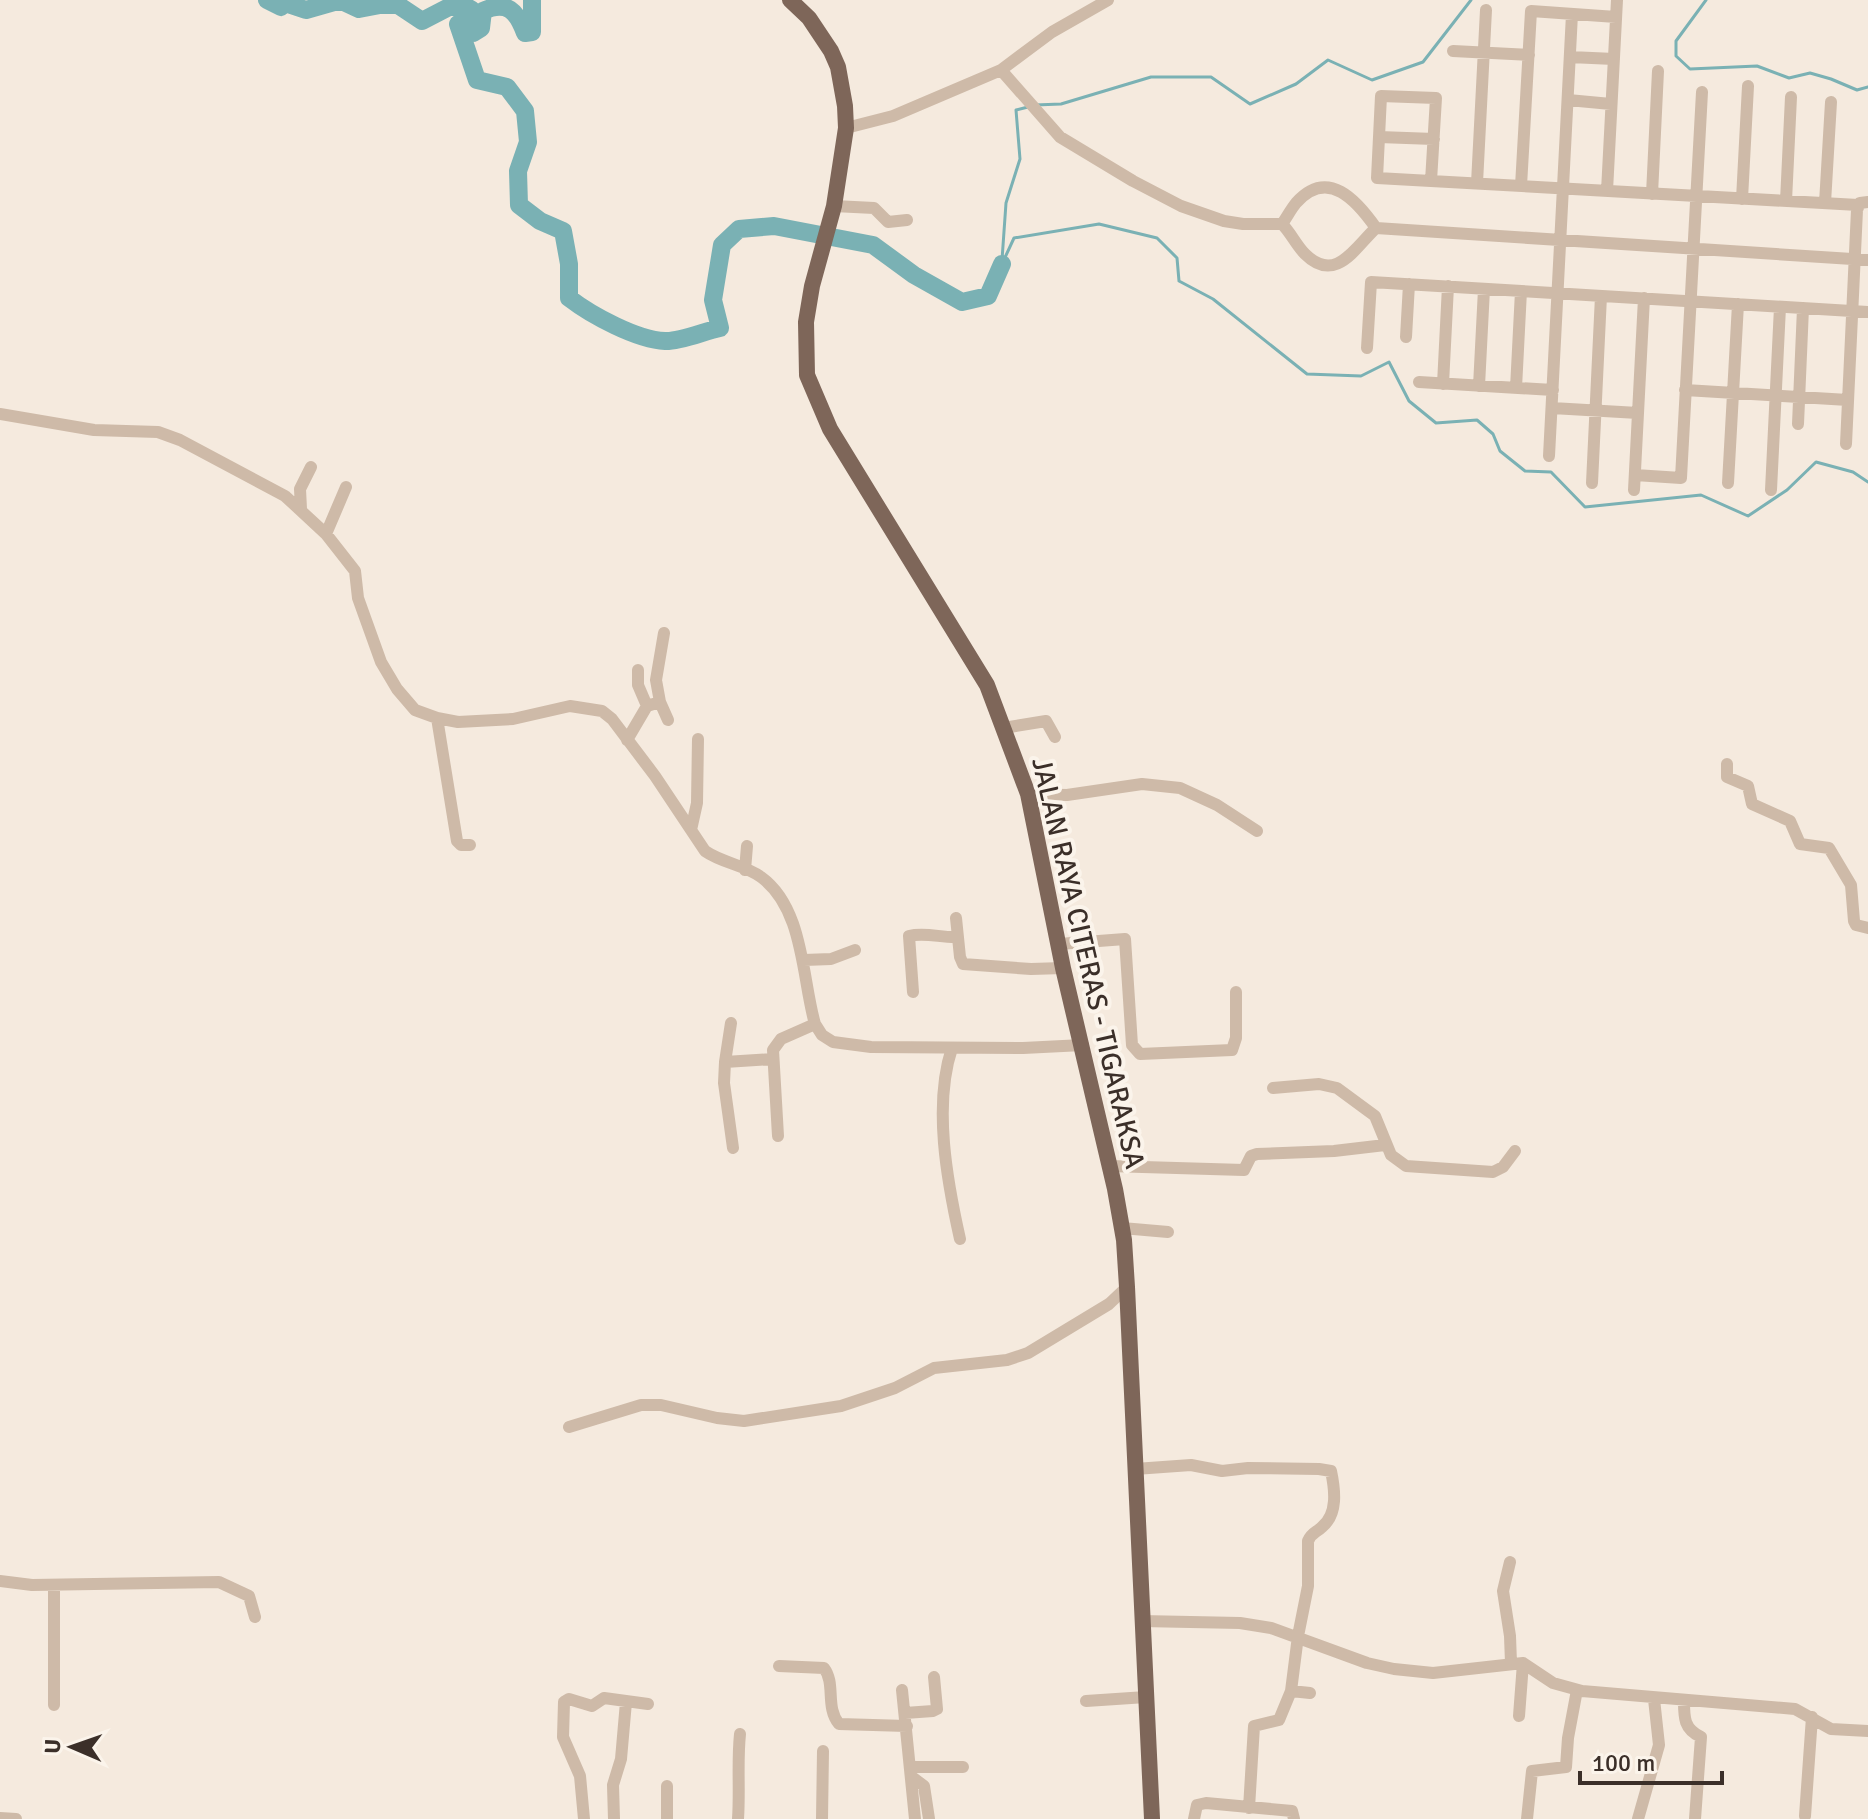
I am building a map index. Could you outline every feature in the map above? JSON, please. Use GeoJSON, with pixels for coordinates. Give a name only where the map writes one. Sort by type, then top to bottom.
{"type":"FeatureCollection","features":[{"type":"Feature","properties":{"kind":"main road","name":"JALAN RAYA CITERAS - TIGARAKSA"},"geometry":{"type":"LineString","coordinates":[[790,0],[822,35],[835,58],[842,84],[846,128],[832,210],[806,322],[805,355],[813,392],[830,429],[987,685],[1028,794],[1063,968],[1083,1045],[1104,1164],[1122,1228],[1152,1819]]}},
{"type":"Feature","properties":{"kind":"street"},"geometry":{"type":"LineString","coordinates":[[846,128],[893,116],[1001,70],[1052,32],[1108,0]]}},
{"type":"Feature","properties":{"kind":"street"},"geometry":{"type":"LineString","coordinates":[[1607,191],[1617,0]]}},
{"type":"Feature","properties":{"kind":"street"},"geometry":{"type":"LineString","coordinates":[[1477,183],[1486,10]]}},
{"type":"Feature","properties":{"kind":"street"},"geometry":{"type":"LineString","coordinates":[[1521,186],[1531,11],[1616,17]]}},
{"type":"Feature","properties":{"kind":"street"},"geometry":{"type":"LineString","coordinates":[[1549,456],[1572,14]]}},
{"type":"Feature","properties":{"kind":"street"},"geometry":{"type":"LineString","coordinates":[[1453,51],[1529,55]]}},
{"type":"Feature","properties":{"kind":"street"},"geometry":{"type":"LineString","coordinates":[[1570,57],[1614,59]]}},
{"type":"Feature","properties":{"kind":"street"},"geometry":{"type":"LineString","coordinates":[[1001,70],[1060,137],[1181,206],[1224,221],[1282,224]]}},
{"type":"Feature","properties":{"kind":"street"},"geometry":{"type":"LineString","coordinates":[[1652,194],[1658,71]]}},
{"type":"Feature","properties":{"kind":"street"},"geometry":{"type":"LineString","coordinates":[[1742,199],[1748,86]]}},
{"type":"Feature","properties":{"kind":"street"},"geometry":{"type":"LineString","coordinates":[[1635,475],[1681,478],[1702,92]]}},
{"type":"Feature","properties":{"kind":"street"},"geometry":{"type":"LineString","coordinates":[[1431,181],[1436,98],[1381,96],[1377,178],[1742,199],[1863,204],[1853,259],[1846,444]]}},
{"type":"Feature","properties":{"kind":"street"},"geometry":{"type":"LineString","coordinates":[[1786,201],[1791,97]]}},
{"type":"Feature","properties":{"kind":"street"},"geometry":{"type":"LineString","coordinates":[[1568,100],[1611,104]]}},
{"type":"Feature","properties":{"kind":"street"},"geometry":{"type":"LineString","coordinates":[[1825,203],[1831,102]]}},
{"type":"Feature","properties":{"kind":"street"},"geometry":{"type":"LineString","coordinates":[[1379,137],[1434,139]]}},
{"type":"Feature","properties":{"kind":"street"},"geometry":{"type":"LineString","coordinates":[[1282,224],[1297,202],[1310,193],[1321,189],[1338,189],[1352,197],[1376,228],[1868,260]]}},
{"type":"Feature","properties":{"kind":"street"},"geometry":{"type":"LineString","coordinates":[[832,210],[874,208],[888,222],[907,220]]}},
{"type":"Feature","properties":{"kind":"street"},"geometry":{"type":"LineString","coordinates":[[1282,224],[1312,261],[1330,265],[1353,254],[1376,228]]}},
{"type":"Feature","properties":{"kind":"street"},"geometry":{"type":"LineString","coordinates":[[1367,348],[1371,282],[1868,312]]}},
{"type":"Feature","properties":{"kind":"street"},"geometry":{"type":"LineString","coordinates":[[1406,337],[1409,284]]}},
{"type":"Feature","properties":{"kind":"street"},"geometry":{"type":"LineString","coordinates":[[1443,384],[1448,286]]}},
{"type":"Feature","properties":{"kind":"street"},"geometry":{"type":"LineString","coordinates":[[1479,386],[1484,289]]}},
{"type":"Feature","properties":{"kind":"street"},"geometry":{"type":"LineString","coordinates":[[1516,388],[1521,291]]}},
{"type":"Feature","properties":{"kind":"street"},"geometry":{"type":"LineString","coordinates":[[1592,483],[1601,296]]}},
{"type":"Feature","properties":{"kind":"street"},"geometry":{"type":"LineString","coordinates":[[1634,490],[1644,298]]}},
{"type":"Feature","properties":{"kind":"street"},"geometry":{"type":"LineString","coordinates":[[1728,483],[1738,304]]}},
{"type":"Feature","properties":{"kind":"street"},"geometry":{"type":"LineString","coordinates":[[1771,490],[1780,307]]}},
{"type":"Feature","properties":{"kind":"street"},"geometry":{"type":"LineString","coordinates":[[1798,424],[1803,308]]}},
{"type":"Feature","properties":{"kind":"street"},"geometry":{"type":"LineString","coordinates":[[1419,382],[1553,390]]}},
{"type":"Feature","properties":{"kind":"street"},"geometry":{"type":"LineString","coordinates":[[1685,390],[1848,400]]}},
{"type":"Feature","properties":{"kind":"street"},"geometry":{"type":"LineString","coordinates":[[1552,408],[1638,413]]}},
{"type":"Feature","properties":{"kind":"street"},"geometry":{"type":"LineString","coordinates":[[0,414],[94,430],[158,432],[180,440],[285,496],[326,534],[355,571],[358,598],[381,662],[397,689],[415,710],[458,722],[496,721],[570,706],[602,711],[612,719],[655,776],[705,851],[714,858],[757,874],[780,900],[792,922],[804,960],[815,1024],[822,1035],[833,1042],[889,1048],[1083,1045]]}},
{"type":"Feature","properties":{"kind":"street"},"geometry":{"type":"LineString","coordinates":[[301,509],[300,489],[311,467]]}},
{"type":"Feature","properties":{"kind":"street"},"geometry":{"type":"LineString","coordinates":[[326,534],[346,487]]}},
{"type":"Feature","properties":{"kind":"street"},"geometry":{"type":"LineString","coordinates":[[627,740],[654,704],[664,633]]}},
{"type":"Feature","properties":{"kind":"street"},"geometry":{"type":"LineString","coordinates":[[638,670],[638,685],[668,720]]}},
{"type":"Feature","properties":{"kind":"street"},"geometry":{"type":"LineString","coordinates":[[437,718],[457,841],[461,845],[470,845]]}},
{"type":"Feature","properties":{"kind":"street"},"geometry":{"type":"LineString","coordinates":[[1003,728],[1044,721],[1048,722],[1055,737]]}},
{"type":"Feature","properties":{"kind":"street"},"geometry":{"type":"LineString","coordinates":[[691,830],[697,803],[698,739]]}},
{"type":"Feature","properties":{"kind":"street"},"geometry":{"type":"LineString","coordinates":[[1727,764],[1727,777],[1748,786],[1752,804],[1790,821],[1800,844],[1829,848],[1851,885],[1854,921],[1856,925],[1868,928]]}},
{"type":"Feature","properties":{"kind":"street"},"geometry":{"type":"LineString","coordinates":[[1028,794],[1067,795],[1142,784],[1180,788],[1217,805],[1257,831]]}},
{"type":"Feature","properties":{"kind":"street"},"geometry":{"type":"LineString","coordinates":[[745,870],[747,846]]}},
{"type":"Feature","properties":{"kind":"street"},"geometry":{"type":"LineString","coordinates":[[956,918],[963,964],[1063,968]]}},
{"type":"Feature","properties":{"kind":"street"},"geometry":{"type":"LineString","coordinates":[[913,992],[910,935],[958,937]]}},
{"type":"Feature","properties":{"kind":"street"},"geometry":{"type":"LineString","coordinates":[[1059,944],[1125,939],[1132,1045],[1140,1054],[1232,1050],[1236,1038],[1236,992]]}},
{"type":"Feature","properties":{"kind":"street"},"geometry":{"type":"LineString","coordinates":[[804,960],[827,960],[855,950]]}},
{"type":"Feature","properties":{"kind":"street"},"geometry":{"type":"LineString","coordinates":[[731,1023],[725,1062],[725,1094],[733,1148]]}},
{"type":"Feature","properties":{"kind":"street"},"geometry":{"type":"LineString","coordinates":[[778,1136],[773,1050],[781,1039],[815,1024]]}},
{"type":"Feature","properties":{"kind":"street"},"geometry":{"type":"LineString","coordinates":[[952,1048],[944,1071],[945,1130],[950,1194],[960,1239]]}},
{"type":"Feature","properties":{"kind":"street"},"geometry":{"type":"LineString","coordinates":[[725,1062],[772,1059]]}},
{"type":"Feature","properties":{"kind":"street"},"geometry":{"type":"LineString","coordinates":[[1273,1088],[1319,1084],[1337,1088],[1375,1116],[1385,1145],[1394,1159],[1406,1166],[1493,1172],[1503,1167],[1515,1151]]}},
{"type":"Feature","properties":{"kind":"street"},"geometry":{"type":"LineString","coordinates":[[1104,1164],[1244,1170],[1251,1156],[1257,1154],[1334,1151],[1385,1145]]}},
{"type":"Feature","properties":{"kind":"street"},"geometry":{"type":"LineString","coordinates":[[1122,1228],[1168,1232]]}},
{"type":"Feature","properties":{"kind":"street"},"geometry":{"type":"LineString","coordinates":[[569,1427],[641,1405],[661,1405],[744,1421],[841,1406],[895,1388],[934,1368],[1007,1360],[1028,1353],[1109,1304],[1127,1287]]}},
{"type":"Feature","properties":{"kind":"street"},"geometry":{"type":"LineString","coordinates":[[1135,1469],[1191,1465],[1222,1471],[1248,1468],[1331,1471],[1334,1484],[1333,1515],[1322,1528],[1311,1534],[1308,1541],[1308,1586],[1291,1691],[1279,1720],[1254,1726],[1249,1808]]}},
{"type":"Feature","properties":{"kind":"street"},"geometry":{"type":"LineString","coordinates":[[1510,1562],[1503,1596],[1517,1663],[1519,1716]]}},
{"type":"Feature","properties":{"kind":"street"},"geometry":{"type":"LineString","coordinates":[[0,1581],[54,1585],[219,1582],[249,1596],[255,1617]]}},
{"type":"Feature","properties":{"kind":"street"},"geometry":{"type":"LineString","coordinates":[[54,1585],[54,1705]]}},
{"type":"Feature","properties":{"kind":"street"},"geometry":{"type":"LineString","coordinates":[[1141,1621],[1240,1623],[1271,1628],[1367,1663],[1394,1669],[1433,1673],[1517,1663],[1553,1683],[1577,1690],[1795,1709],[1831,1729],[1868,1731]]}},
{"type":"Feature","properties":{"kind":"street"},"geometry":{"type":"LineString","coordinates":[[779,1666],[824,1668],[829,1676],[831,1712],[839,1724],[907,1726]]}},
{"type":"Feature","properties":{"kind":"street"},"geometry":{"type":"LineString","coordinates":[[905,1713],[937,1709],[934,1677]]}},
{"type":"Feature","properties":{"kind":"street"},"geometry":{"type":"LineString","coordinates":[[902,1690],[915,1819]]}},
{"type":"Feature","properties":{"kind":"street"},"geometry":{"type":"LineString","coordinates":[[1527,1819],[1532,1771],[1566,1767],[1577,1690]]}},
{"type":"Feature","properties":{"kind":"street"},"geometry":{"type":"LineString","coordinates":[[1291,1691],[1310,1693]]}},
{"type":"Feature","properties":{"kind":"street"},"geometry":{"type":"LineString","coordinates":[[1086,1701],[1146,1697]]}},
{"type":"Feature","properties":{"kind":"street"},"geometry":{"type":"LineString","coordinates":[[584,1819],[580,1776],[563,1737],[564,1702],[569,1699],[592,1706],[604,1698],[648,1704]]}},
{"type":"Feature","properties":{"kind":"street"},"geometry":{"type":"LineString","coordinates":[[1638,1819],[1659,1745],[1654,1699]]}},
{"type":"Feature","properties":{"kind":"street"},"geometry":{"type":"LineString","coordinates":[[1684,1701],[1684,1718],[1688,1729],[1701,1737],[1695,1819]]}},
{"type":"Feature","properties":{"kind":"street"},"geometry":{"type":"LineString","coordinates":[[614,1819],[613,1785],[621,1759],[626,1702]]}},
{"type":"Feature","properties":{"kind":"street"},"geometry":{"type":"LineString","coordinates":[[1805,1816],[1812,1717]]}},
{"type":"Feature","properties":{"kind":"street"},"geometry":{"type":"LineString","coordinates":[[738,1819],[740,1734]]}},
{"type":"Feature","properties":{"kind":"street"},"geometry":{"type":"LineString","coordinates":[[822,1819],[823,1751]]}},
{"type":"Feature","properties":{"kind":"street"},"geometry":{"type":"LineString","coordinates":[[912,1772],[963,1767]]}},
{"type":"Feature","properties":{"kind":"street"},"geometry":{"type":"LineString","coordinates":[[912,1772],[924,1786],[929,1819]]}},
{"type":"Feature","properties":{"kind":"street"},"geometry":{"type":"LineString","coordinates":[[667,1786],[667,1819]]}},
{"type":"Feature","properties":{"kind":"street"},"geometry":{"type":"LineString","coordinates":[[1194,1819],[1197,1805],[1292,1811],[1294,1819]]}},
{"type":"Feature","properties":{"kind":"street"},"geometry":{"type":"LineString","coordinates":[[0,1818],[16,1819]]}},
{"type":"Feature","properties":{"kind":"waterway"},"geometry":{"type":"LineString","coordinates":[[267,0],[281,7],[285,3],[306,10],[334,2],[344,2],[359,9],[398,5],[422,21],[449,7],[472,10],[468,18],[458,24],[477,80],[507,87],[525,111],[528,142],[518,171],[519,205],[540,221],[563,231],[569,264],[569,298],[602,319],[641,336],[671,341],[720,328],[713,300],[722,245],[739,229],[774,226],[873,245],[914,275],[962,302],[988,296],[1002,264]]}},
{"type":"Feature","properties":{"kind":"waterway"},"geometry":{"type":"LineString","coordinates":[[461,33],[473,33],[481,28],[483,11],[499,7],[515,13],[525,33],[532,32],[532,0]]}},
{"type":"Feature","properties":{"kind":"waterway"},"geometry":{"type":"LineString","coordinates":[[1035,105],[1061,104],[1151,77],[1211,77],[1250,104],[1296,84],[1328,60],[1372,80],[1423,62],[1471,0]]}},
{"type":"Feature","properties":{"kind":"waterway"},"geometry":{"type":"LineString","coordinates":[[1706,0],[1676,41],[1676,56],[1690,69],[1757,66],[1789,78],[1810,73],[1857,90],[1868,87]]}},
{"type":"Feature","properties":{"kind":"waterway"},"geometry":{"type":"LineString","coordinates":[[1002,260],[1006,203],[1020,159],[1016,110],[1028,107]]}},
{"type":"Feature","properties":{"kind":"waterway"},"geometry":{"type":"LineString","coordinates":[[1002,264],[1014,238],[1099,224],[1157,238],[1177,258],[1179,281],[1213,299],[1307,374],[1361,376],[1389,362],[1409,401],[1436,423],[1477,420],[1493,434],[1500,451],[1525,471],[1551,472],[1585,507],[1701,495],[1748,516],[1787,490],[1816,462],[1853,472],[1868,482]]}}]}
